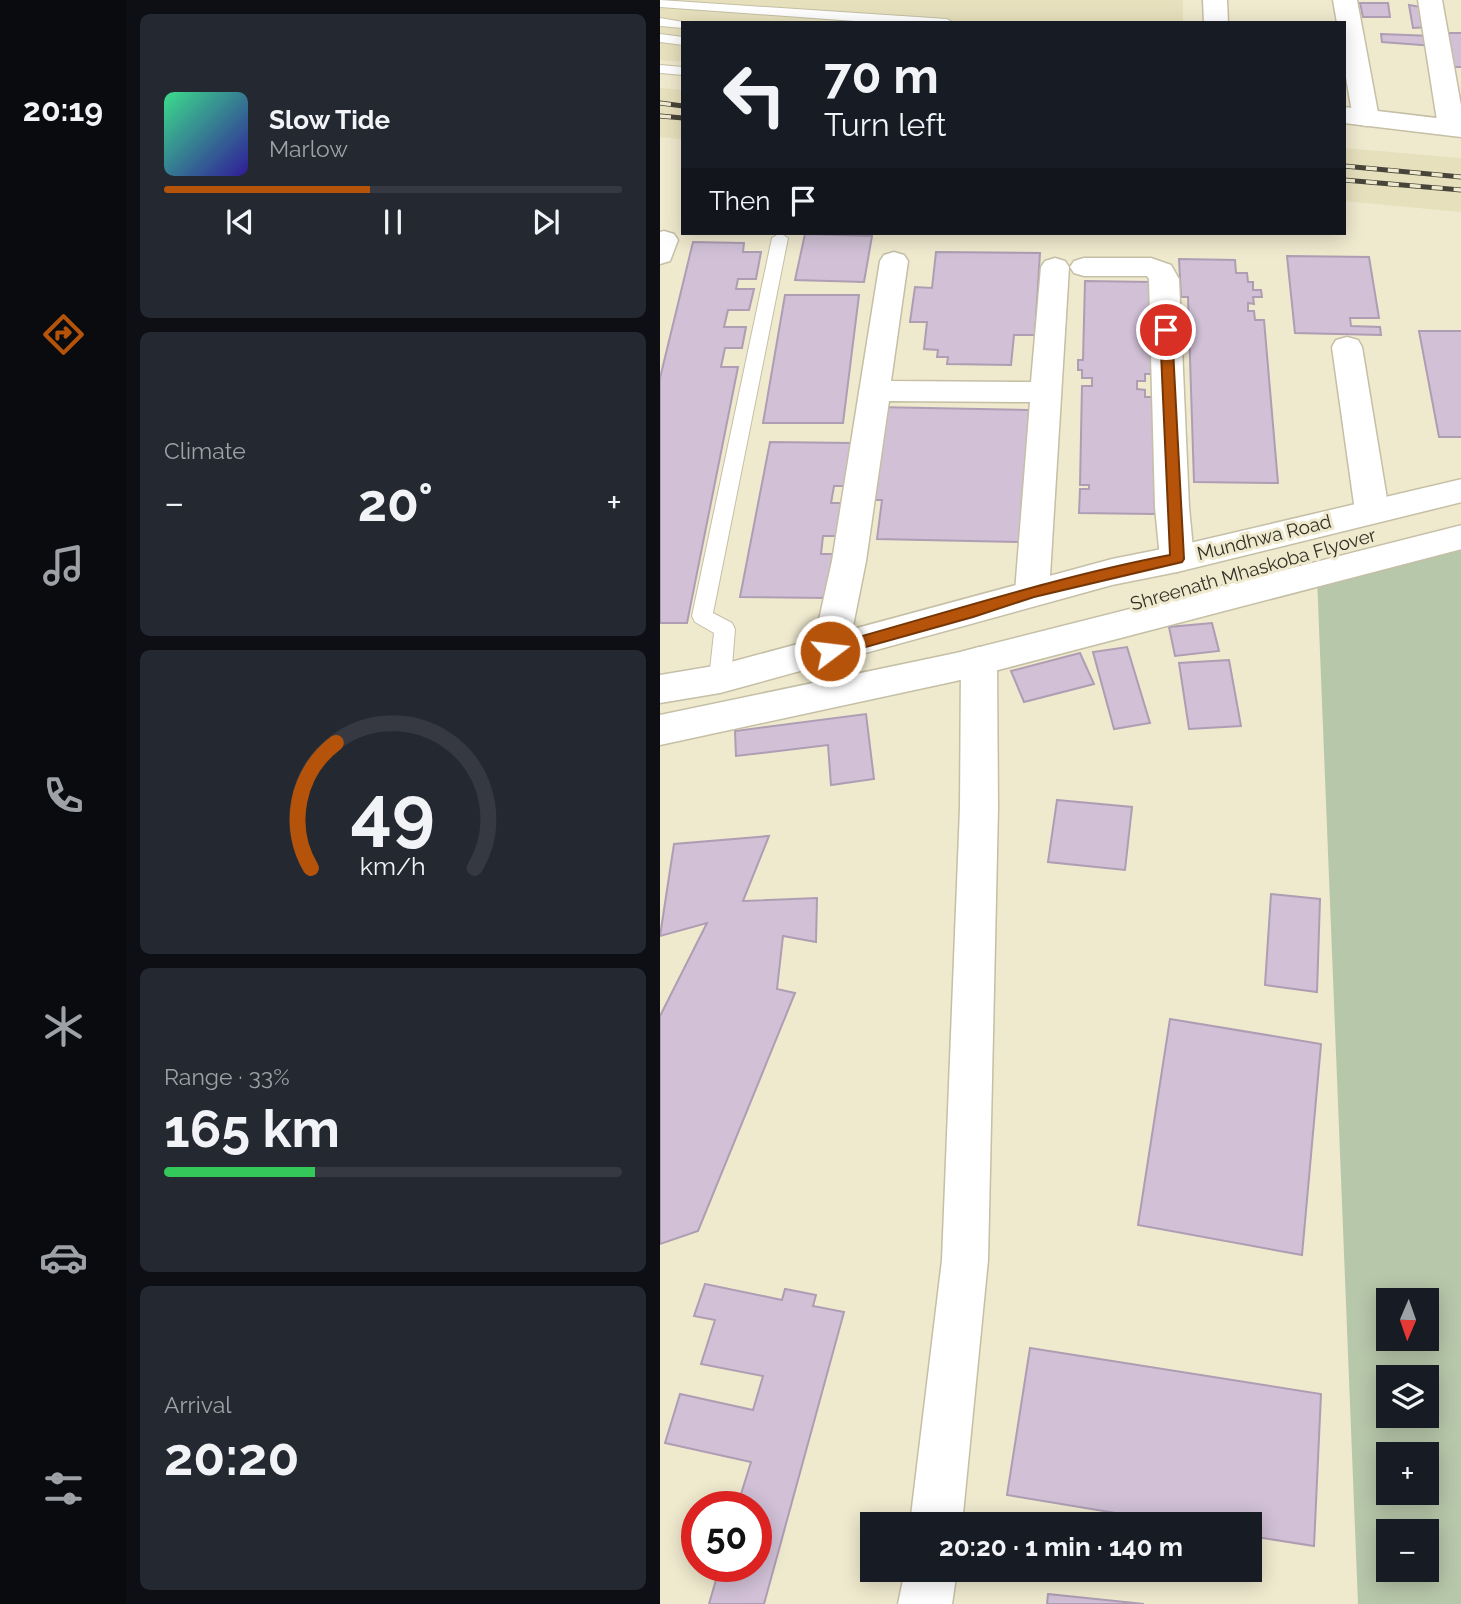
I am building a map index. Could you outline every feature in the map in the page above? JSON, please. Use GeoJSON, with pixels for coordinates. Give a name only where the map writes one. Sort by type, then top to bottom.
{"type":"FeatureCollection","features":[{"type":"Feature","properties":{"kind":"street"},"geometry":{"type":"LineString","coordinates":[[1215,0],[1216,21]]}},
{"type":"Feature","properties":{"kind":"street"},"geometry":{"type":"LineString","coordinates":[[1345,0],[1355,116],[1456,128],[1430,0]]}},
{"type":"Feature","properties":{"kind":"street"},"geometry":{"type":"LineString","coordinates":[[830,651],[849,561],[894,261]]}},
{"type":"Feature","properties":{"kind":"street"},"geometry":{"type":"LineString","coordinates":[[1032,592],[1045,393],[1070,267],[1151,267],[1161,271],[1164,279],[1172,508],[1196,568]]}},
{"type":"Feature","properties":{"kind":"street"},"geometry":{"type":"LineString","coordinates":[[1347,347],[1372,511]]}},
{"type":"Feature","properties":{"kind":"street"},"geometry":{"type":"LineString","coordinates":[[873,391],[1045,393]]}},
{"type":"Feature","properties":{"kind":"street","name":"Mundhwa Road"},"geometry":{"type":"LineString","coordinates":[[660,689],[720,679],[830,651],[1032,592],[1112,572],[1196,568],[1372,511],[1461,490]]}},
{"type":"Feature","properties":{"kind":"street","name":"Shreenath Mhaskoba Flyover"},"geometry":{"type":"LineString","coordinates":[[1054,641],[1059,630],[1067,623],[1196,568],[1461,499]]}},
{"type":"Feature","properties":{"kind":"street","name":"Shreenath Mhaskoba Flyover"},"geometry":{"type":"LineString","coordinates":[[991,606],[1026,608],[1196,568],[1461,512]]}},
{"type":"Feature","properties":{"kind":"street"},"geometry":{"type":"LineString","coordinates":[[660,730],[698,724],[979,661],[1461,537]]}},
{"type":"Feature","properties":{"kind":"street"},"geometry":{"type":"LineString","coordinates":[[937,1512],[965,1260],[979,808],[979,661]]}},
{"type":"Feature","properties":{"kind":"street"},"geometry":{"type":"LineString","coordinates":[[925,1604],[929,1582]]}},
{"type":"Feature","properties":{"kind":"lane"},"geometry":{"type":"LineString","coordinates":[[660,3],[918,21]]}},
{"type":"Feature","properties":{"kind":"lane"},"geometry":{"type":"LineString","coordinates":[[660,22],[681,24]]}},
{"type":"Feature","properties":{"kind":"lane"},"geometry":{"type":"LineString","coordinates":[[660,38],[681,41]]}},
{"type":"Feature","properties":{"kind":"lane"},"geometry":{"type":"LineString","coordinates":[[660,69],[681,71]]}},
{"type":"Feature","properties":{"kind":"lane"},"geometry":{"type":"LineString","coordinates":[[720,679],[725,629],[702,616],[780,238]]}},
{"type":"Feature","properties":{"kind":"shaded area"},"geometry":{"type":"Polygon","coordinates":[[[660,0],[1183,0],[1183,21],[681,21],[681,62],[660,60],[660,0]]]}},
{"type":"Feature","properties":{"kind":"shaded area"},"geometry":{"type":"Polygon","coordinates":[[[660,88],[681,90],[681,139],[660,137],[660,88]]]}},
{"type":"Feature","properties":{"kind":"shaded area"},"geometry":{"type":"Polygon","coordinates":[[[1346,148],[1461,158],[1461,212],[1346,201],[1346,148]]]}},
{"type":"Feature","properties":{"kind":"green space"},"geometry":{"type":"Polygon","coordinates":[[[1461,545],[1461,1604],[1358,1604],[1317,577],[1461,545]]]}},
{"type":"Feature","properties":{"kind":"building"},"geometry":{"type":"Polygon","coordinates":[[[1360,3],[1388,3],[1390,17],[1363,17],[1360,3]]]}},
{"type":"Feature","properties":{"kind":"building"},"geometry":{"type":"Polygon","coordinates":[[[1409,5],[1427,8],[1429,27],[1413,28],[1409,5]]]}},
{"type":"Feature","properties":{"kind":"building"},"geometry":{"type":"Polygon","coordinates":[[[1448,33],[1462,33],[1462,67],[1454,67],[1448,33]]]}},
{"type":"Feature","properties":{"kind":"building"},"geometry":{"type":"Polygon","coordinates":[[[1381,34],[1432,36],[1434,46],[1382,42],[1381,34]]]}},
{"type":"Feature","properties":{"kind":"building"},"geometry":{"type":"Polygon","coordinates":[[[805,235],[872,236],[864,282],[795,280],[805,235]]]}},
{"type":"Feature","properties":{"kind":"building"},"geometry":{"type":"Polygon","coordinates":[[[693,242],[744,243],[743,252],[761,252],[756,279],[738,279],[736,289],[754,289],[749,310],[728,310],[724,327],[746,327],[742,348],[725,348],[721,367],[738,367],[687,623],[660,623],[660,378],[693,242]]]}},
{"type":"Feature","properties":{"kind":"building"},"geometry":{"type":"Polygon","coordinates":[[[936,252],[1040,253],[1035,335],[1014,335],[1011,365],[947,364],[948,357],[937,357],[938,350],[924,349],[927,322],[910,322],[915,287],[932,288],[936,252]]]}},
{"type":"Feature","properties":{"kind":"building"},"geometry":{"type":"Polygon","coordinates":[[[1287,256],[1369,257],[1379,318],[1350,318],[1351,326],[1380,327],[1381,335],[1295,333],[1287,256]]]}},
{"type":"Feature","properties":{"kind":"building"},"geometry":{"type":"Polygon","coordinates":[[[1179,259],[1235,260],[1236,273],[1247,273],[1248,282],[1253,282],[1253,290],[1261,290],[1262,297],[1253,297],[1254,304],[1248,303],[1248,311],[1254,311],[1255,320],[1264,320],[1278,483],[1194,482],[1188,297],[1181,297],[1179,259]]]}},
{"type":"Feature","properties":{"kind":"building"},"geometry":{"type":"Polygon","coordinates":[[[1085,281],[1151,282],[1153,374],[1145,374],[1145,381],[1137,381],[1137,389],[1145,390],[1145,397],[1153,397],[1155,514],[1079,513],[1080,489],[1089,489],[1089,485],[1080,485],[1082,386],[1092,386],[1092,378],[1082,378],[1082,370],[1078,370],[1078,360],[1083,360],[1085,281]]]}},
{"type":"Feature","properties":{"kind":"building"},"geometry":{"type":"Polygon","coordinates":[[[785,295],[859,295],[843,423],[763,423],[785,295]]]}},
{"type":"Feature","properties":{"kind":"building"},"geometry":{"type":"Polygon","coordinates":[[[1419,331],[1462,331],[1462,437],[1439,437],[1419,331]]]}},
{"type":"Feature","properties":{"kind":"building"},"geometry":{"type":"Polygon","coordinates":[[[875,407],[1029,410],[1021,542],[877,539],[882,500],[862,500],[875,407]]]}},
{"type":"Feature","properties":{"kind":"building"},"geometry":{"type":"Polygon","coordinates":[[[770,442],[852,443],[846,486],[834,486],[831,503],[844,503],[839,536],[823,536],[821,554],[836,554],[830,598],[740,597],[770,442]]]}},
{"type":"Feature","properties":{"kind":"building"},"geometry":{"type":"Polygon","coordinates":[[[1212,623],[1219,651],[1175,656],[1169,627],[1212,623]]]}},
{"type":"Feature","properties":{"kind":"building"},"geometry":{"type":"Polygon","coordinates":[[[1127,647],[1150,723],[1114,729],[1093,652],[1127,647]]]}},
{"type":"Feature","properties":{"kind":"building"},"geometry":{"type":"Polygon","coordinates":[[[1080,653],[1094,684],[1024,702],[1011,671],[1080,653]]]}},
{"type":"Feature","properties":{"kind":"building"},"geometry":{"type":"Polygon","coordinates":[[[1229,660],[1241,726],[1189,729],[1179,663],[1229,660]]]}},
{"type":"Feature","properties":{"kind":"building"},"geometry":{"type":"Polygon","coordinates":[[[866,714],[874,779],[831,785],[828,745],[736,756],[735,731],[866,714]]]}},
{"type":"Feature","properties":{"kind":"building"},"geometry":{"type":"Polygon","coordinates":[[[1057,800],[1132,807],[1125,870],[1048,862],[1057,800]]]}},
{"type":"Feature","properties":{"kind":"building"},"geometry":{"type":"Polygon","coordinates":[[[769,836],[743,901],[817,898],[816,942],[783,936],[777,989],[795,993],[698,1231],[660,1244],[660,1016],[707,923],[660,936],[674,844],[769,836]]]}},
{"type":"Feature","properties":{"kind":"building"},"geometry":{"type":"Polygon","coordinates":[[[1271,894],[1320,899],[1317,992],[1265,985],[1271,894]]]}},
{"type":"Feature","properties":{"kind":"building"},"geometry":{"type":"Polygon","coordinates":[[[1170,1019],[1321,1044],[1302,1255],[1138,1225],[1170,1019]]]}},
{"type":"Feature","properties":{"kind":"building"},"geometry":{"type":"Polygon","coordinates":[[[705,1284],[782,1300],[785,1289],[816,1295],[813,1306],[844,1312],[772,1575],[772,1491],[742,1491],[751,1462],[665,1443],[680,1394],[753,1410],[763,1376],[701,1364],[715,1320],[694,1316],[705,1284]]]}},
{"type":"Feature","properties":{"kind":"building"},"geometry":{"type":"Polygon","coordinates":[[[1030,1348],[1321,1394],[1314,1546],[1262,1538],[1262,1512],[1110,1512],[1007,1495],[1030,1348]]]}},
{"type":"Feature","properties":{"kind":"building"},"geometry":{"type":"Polygon","coordinates":[[[715,1582],[770,1582],[764,1604],[709,1604],[715,1582]]]}},
{"type":"Feature","properties":{"kind":"building"},"geometry":{"type":"Polygon","coordinates":[[[1048,1594],[1144,1604],[1047,1604],[1048,1594]]]}},
{"type":"Feature","properties":{"kind":"railway"},"geometry":{"type":"LineString","coordinates":[[660,103],[681,106]]}},
{"type":"Feature","properties":{"kind":"railway"},"geometry":{"type":"LineString","coordinates":[[660,116],[681,118]]}},
{"type":"Feature","properties":{"kind":"railway"},"geometry":{"type":"LineString","coordinates":[[1346,166],[1462,177]]}},
{"type":"Feature","properties":{"kind":"railway"},"geometry":{"type":"LineString","coordinates":[[1346,180],[1462,190]]}},
{"type":"Feature","properties":{"kind":"route"},"geometry":{"type":"LineString","coordinates":[[830,651],[973,612],[1032,592],[1177,559],[1172,508],[1166,330]]}}]}
